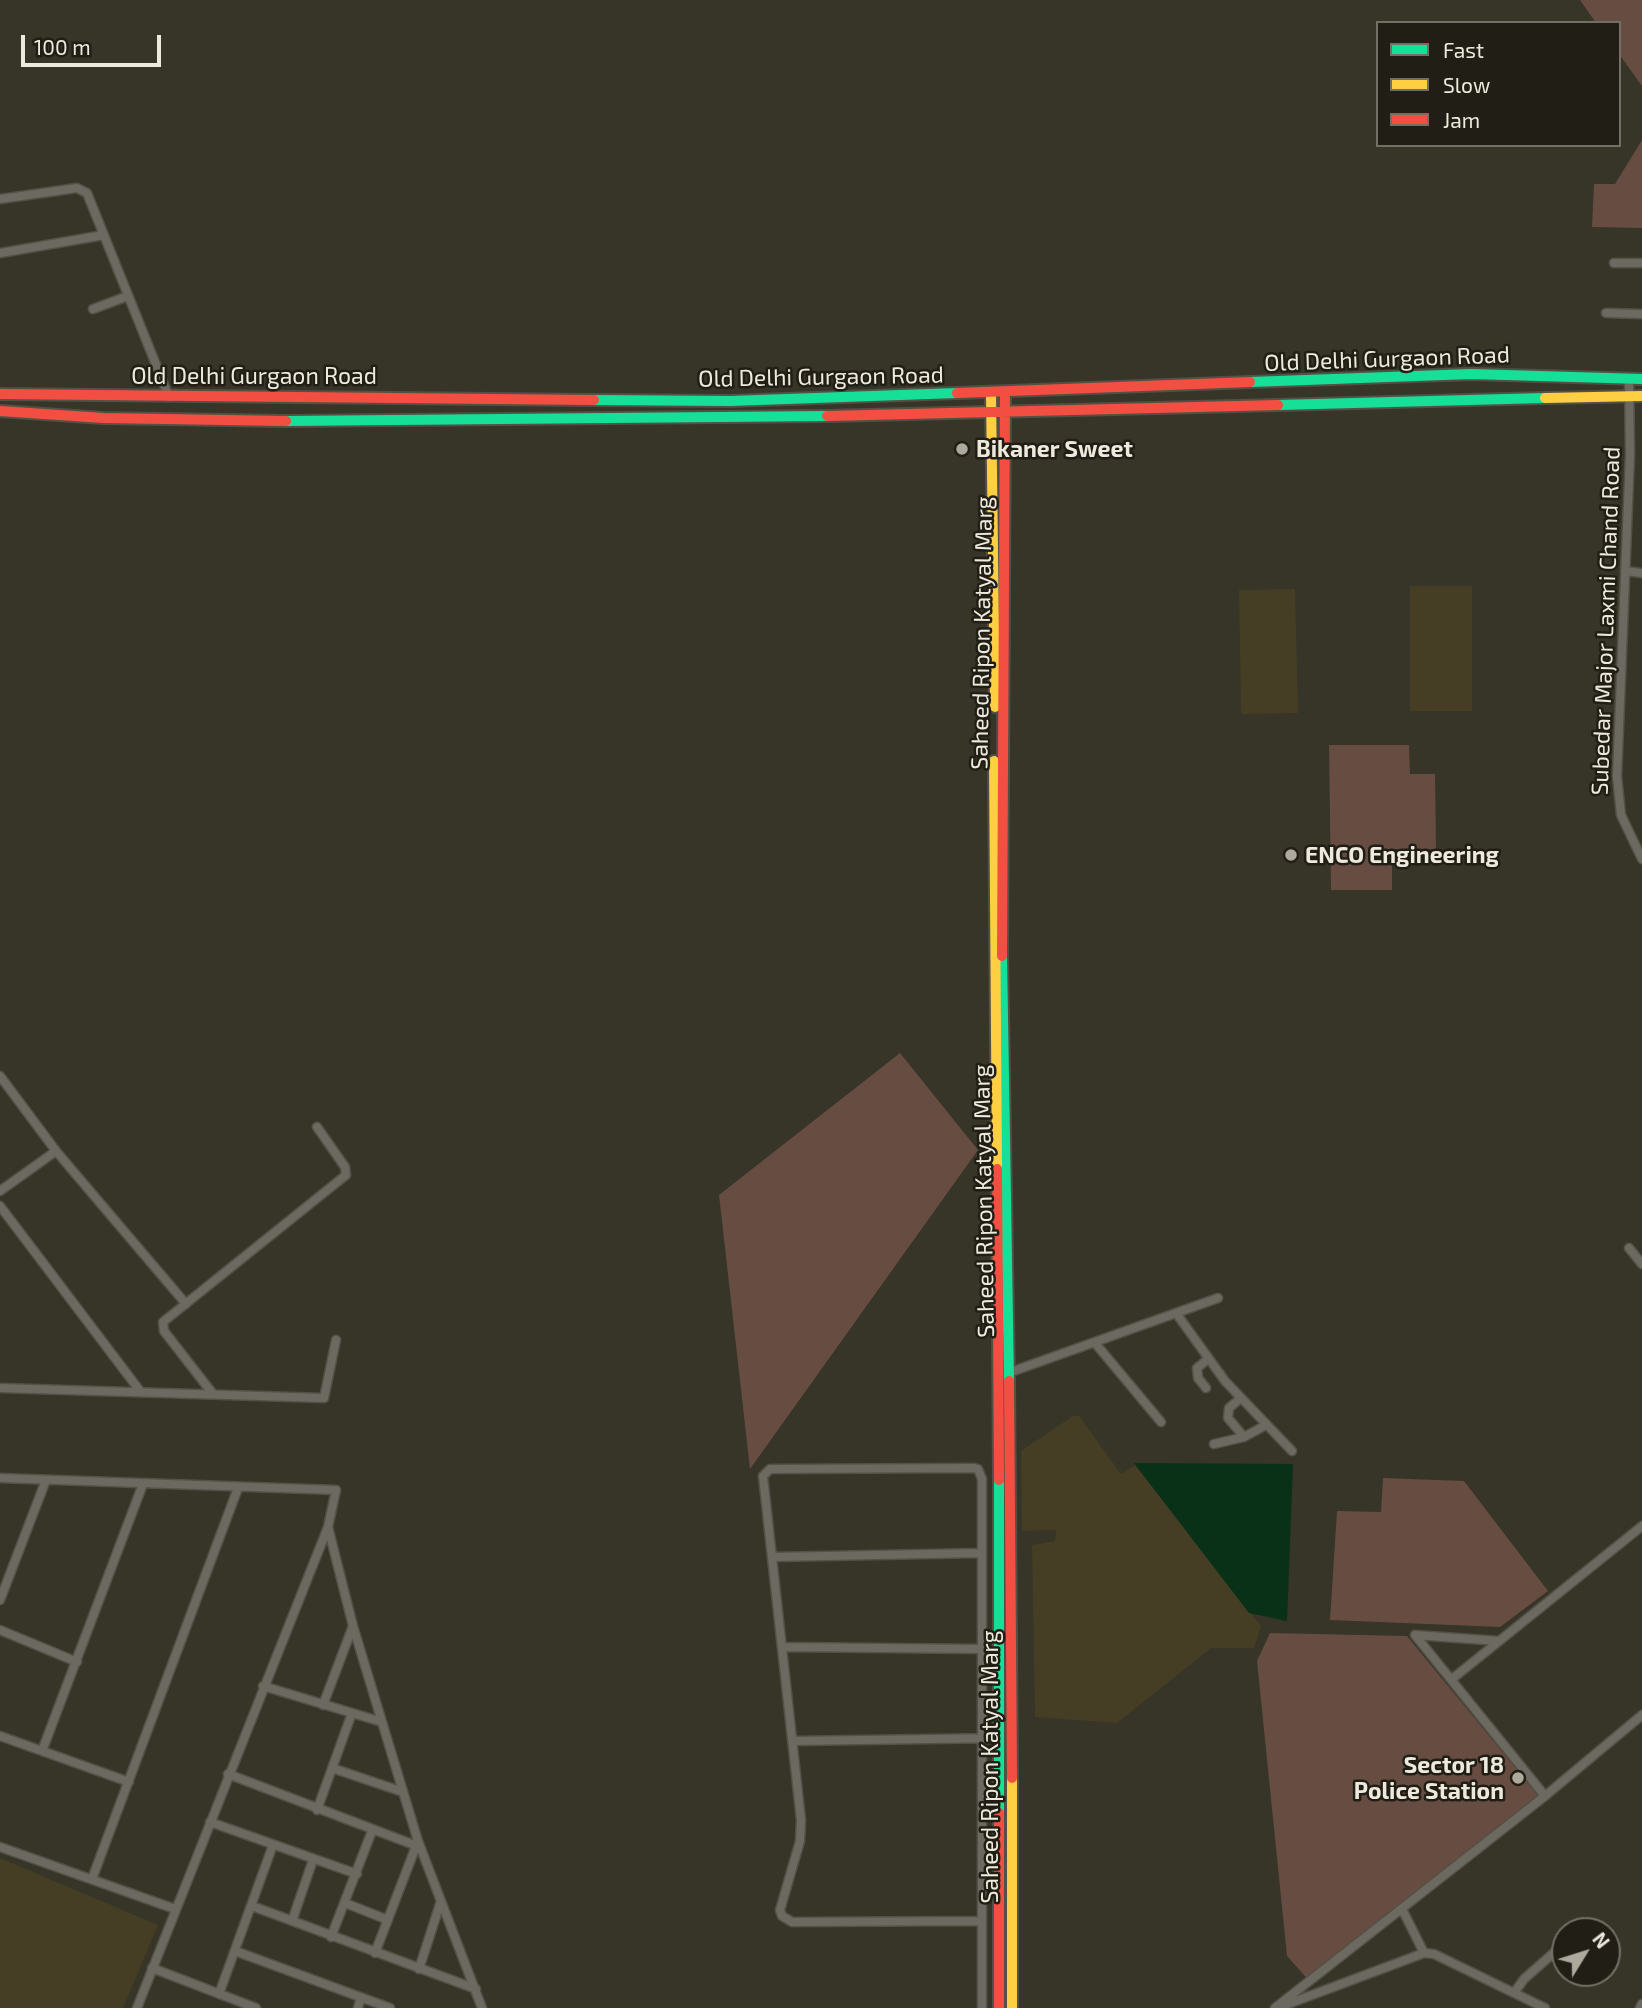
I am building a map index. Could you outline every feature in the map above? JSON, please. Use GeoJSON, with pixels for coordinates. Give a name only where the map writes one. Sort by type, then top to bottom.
{"type":"FeatureCollection","features":[{"type":"Feature","properties":{"kind":"main road","name":"Old Delhi Gurgaon Road"},"geometry":{"type":"LineString","coordinates":[[0,394],[730,401],[1471,374],[1642,379]]}},
{"type":"Feature","properties":{"kind":"main road","name":"Saheed Ripon Katyal Marg"},"geometry":{"type":"LineString","coordinates":[[991,393],[999,1123],[1011,1462],[1012,2008]]}},
{"type":"Feature","properties":{"kind":"main road","name":"Saheed Ripon Katyal Marg"},"geometry":{"type":"LineString","coordinates":[[999,2008],[999,1123],[1005,393]]}},
{"type":"Feature","properties":{"kind":"main road","name":"Old Delhi Gurgaon Road"},"geometry":{"type":"LineString","coordinates":[[0,411],[103,418],[246,421],[682,419],[1642,396]]}},
{"type":"Feature","properties":{"kind":"main road"},"geometry":{"type":"LineString","coordinates":[[999,1462],[1011,1462]]}},
{"type":"Feature","properties":{"kind":"street"},"geometry":{"type":"LineString","coordinates":[[0,199],[82,189],[90,200],[169,397]]}},
{"type":"Feature","properties":{"kind":"street"},"geometry":{"type":"LineString","coordinates":[[0,253],[104,234]]}},
{"type":"Feature","properties":{"kind":"street"},"geometry":{"type":"LineString","coordinates":[[1614,262],[1642,263]]}},
{"type":"Feature","properties":{"kind":"street"},"geometry":{"type":"LineString","coordinates":[[93,309],[128,296]]}},
{"type":"Feature","properties":{"kind":"street"},"geometry":{"type":"LineString","coordinates":[[1606,313],[1642,314]]}},
{"type":"Feature","properties":{"kind":"street","name":"Subedar Major Laxmi Chand Road"},"geometry":{"type":"LineString","coordinates":[[1629,379],[1617,776],[1621,815],[1642,859]]}},
{"type":"Feature","properties":{"kind":"street"},"geometry":{"type":"LineString","coordinates":[[1625,571],[1642,573]]}},
{"type":"Feature","properties":{"kind":"street"},"geometry":{"type":"LineString","coordinates":[[0,1076],[56,1151],[186,1304]]}},
{"type":"Feature","properties":{"kind":"street"},"geometry":{"type":"LineString","coordinates":[[213,1394],[163,1326],[167,1318],[346,1175],[345,1167],[317,1127]]}},
{"type":"Feature","properties":{"kind":"street"},"geometry":{"type":"LineString","coordinates":[[0,1191],[56,1151]]}},
{"type":"Feature","properties":{"kind":"street"},"geometry":{"type":"LineString","coordinates":[[0,1206],[140,1391]]}},
{"type":"Feature","properties":{"kind":"street"},"geometry":{"type":"LineString","coordinates":[[1629,1248],[1642,1264]]}},
{"type":"Feature","properties":{"kind":"street"},"geometry":{"type":"LineString","coordinates":[[1008,1373],[1218,1298]]}},
{"type":"Feature","properties":{"kind":"street"},"geometry":{"type":"LineString","coordinates":[[1176,1313],[1208,1359],[1292,1451]]}},
{"type":"Feature","properties":{"kind":"street"},"geometry":{"type":"LineString","coordinates":[[0,1388],[324,1398],[336,1340]]}},
{"type":"Feature","properties":{"kind":"street"},"geometry":{"type":"LineString","coordinates":[[1095,1343],[1161,1422]]}},
{"type":"Feature","properties":{"kind":"street"},"geometry":{"type":"LineString","coordinates":[[1206,1388],[1198,1378],[1197,1368],[1208,1359]]}},
{"type":"Feature","properties":{"kind":"street"},"geometry":{"type":"LineString","coordinates":[[1241,1398],[1229,1408],[1228,1418],[1244,1437]]}},
{"type":"Feature","properties":{"kind":"street"},"geometry":{"type":"LineString","coordinates":[[1214,1444],[1244,1437],[1266,1425]]}},
{"type":"Feature","properties":{"kind":"street"},"geometry":{"type":"LineString","coordinates":[[982,1921],[792,1922],[782,1916],[780,1910],[802,1830],[763,1476],[774,1469],[978,1469],[982,1479],[981,1553],[982,1649],[982,1738],[982,1921],[982,2008]]}},
{"type":"Feature","properties":{"kind":"street"},"geometry":{"type":"LineString","coordinates":[[0,1478],[238,1488],[334,1488],[338,1494],[328,1527],[137,2008]]}},
{"type":"Feature","properties":{"kind":"street"},"geometry":{"type":"LineString","coordinates":[[0,1600],[46,1480]]}},
{"type":"Feature","properties":{"kind":"street"},"geometry":{"type":"LineString","coordinates":[[42,1751],[143,1484]]}},
{"type":"Feature","properties":{"kind":"street"},"geometry":{"type":"LineString","coordinates":[[92,1880],[238,1488]]}},
{"type":"Feature","properties":{"kind":"street"},"geometry":{"type":"LineString","coordinates":[[1452,1679],[1642,1526]]}},
{"type":"Feature","properties":{"kind":"street"},"geometry":{"type":"LineString","coordinates":[[328,1527],[353,1626],[417,1844],[442,1901],[482,2008]]}},
{"type":"Feature","properties":{"kind":"street"},"geometry":{"type":"LineString","coordinates":[[773,1557],[981,1553]]}},
{"type":"Feature","properties":{"kind":"street"},"geometry":{"type":"LineString","coordinates":[[323,1705],[353,1626]]}},
{"type":"Feature","properties":{"kind":"street"},"geometry":{"type":"LineString","coordinates":[[0,1630],[77,1662]]}},
{"type":"Feature","properties":{"kind":"street"},"geometry":{"type":"LineString","coordinates":[[1499,1641],[1415,1635],[1545,1796]]}},
{"type":"Feature","properties":{"kind":"street"},"geometry":{"type":"LineString","coordinates":[[782,1647],[982,1649]]}},
{"type":"Feature","properties":{"kind":"street"},"geometry":{"type":"LineString","coordinates":[[263,1686],[382,1722]]}},
{"type":"Feature","properties":{"kind":"street"},"geometry":{"type":"LineString","coordinates":[[317,1810],[352,1713]]}},
{"type":"Feature","properties":{"kind":"street"},"geometry":{"type":"LineString","coordinates":[[1276,2008],[1545,1796],[1642,1715]]}},
{"type":"Feature","properties":{"kind":"street"},"geometry":{"type":"LineString","coordinates":[[0,1737],[129,1782]]}},
{"type":"Feature","properties":{"kind":"street"},"geometry":{"type":"LineString","coordinates":[[793,1741],[998,1738]]}},
{"type":"Feature","properties":{"kind":"street"},"geometry":{"type":"LineString","coordinates":[[332,1768],[403,1792]]}},
{"type":"Feature","properties":{"kind":"street"},"geometry":{"type":"LineString","coordinates":[[228,1774],[372,1831],[417,1844]]}},
{"type":"Feature","properties":{"kind":"street"},"geometry":{"type":"LineString","coordinates":[[210,1822],[356,1874]]}},
{"type":"Feature","properties":{"kind":"street"},"geometry":{"type":"LineString","coordinates":[[331,1937],[372,1831]]}},
{"type":"Feature","properties":{"kind":"street"},"geometry":{"type":"LineString","coordinates":[[375,1953],[417,1844]]}},
{"type":"Feature","properties":{"kind":"street"},"geometry":{"type":"LineString","coordinates":[[219,1994],[273,1845]]}},
{"type":"Feature","properties":{"kind":"street"},"geometry":{"type":"LineString","coordinates":[[0,1847],[175,1909]]}},
{"type":"Feature","properties":{"kind":"street"},"geometry":{"type":"LineString","coordinates":[[292,1921],[313,1860]]}},
{"type":"Feature","properties":{"kind":"street"},"geometry":{"type":"LineString","coordinates":[[419,1969],[442,1901]]}},
{"type":"Feature","properties":{"kind":"street"},"geometry":{"type":"LineString","coordinates":[[345,1903],[388,1920]]}},
{"type":"Feature","properties":{"kind":"street"},"geometry":{"type":"LineString","coordinates":[[252,1906],[476,1989]]}},
{"type":"Feature","properties":{"kind":"street"},"geometry":{"type":"LineString","coordinates":[[1402,1909],[1424,1953]]}},
{"type":"Feature","properties":{"kind":"street"},"geometry":{"type":"LineString","coordinates":[[235,1951],[390,2008]]}},
{"type":"Feature","properties":{"kind":"street"},"geometry":{"type":"LineString","coordinates":[[1276,2008],[1424,1953],[1434,1954],[1545,2008]]}},
{"type":"Feature","properties":{"kind":"street"},"geometry":{"type":"LineString","coordinates":[[1514,1993],[1524,1979],[1551,1955]]}},
{"type":"Feature","properties":{"kind":"street"},"geometry":{"type":"LineString","coordinates":[[152,1968],[256,2008]]}},
{"type":"Feature","properties":{"kind":"street"},"geometry":{"type":"LineString","coordinates":[[358,2008],[361,1997]]}},
{"type":"Feature","properties":{"kind":"shaded area"},"geometry":{"type":"Polygon","coordinates":[[[1580,0],[1642,0],[1642,86],[1621,57],[1621,21],[1595,21],[1580,0]]]}},
{"type":"Feature","properties":{"kind":"shaded area"},"geometry":{"type":"Polygon","coordinates":[[[1642,140],[1642,228],[1592,227],[1594,184],[1615,184],[1642,140]]]}},
{"type":"Feature","properties":{"kind":"shaded area"},"geometry":{"type":"Polygon","coordinates":[[[1410,586],[1472,586],[1472,711],[1410,711],[1410,586]]]}},
{"type":"Feature","properties":{"kind":"shaded area"},"geometry":{"type":"Polygon","coordinates":[[[1295,589],[1298,713],[1241,714],[1239,590],[1295,589]]]}},
{"type":"Feature","properties":{"kind":"shaded area"},"geometry":{"type":"Polygon","coordinates":[[[1329,745],[1409,745],[1410,774],[1435,774],[1436,849],[1392,849],[1392,890],[1331,890],[1329,745]]]}},
{"type":"Feature","properties":{"kind":"shaded area"},"geometry":{"type":"Polygon","coordinates":[[[900,1053],[978,1150],[750,1469],[719,1195],[900,1053]]]}},
{"type":"Feature","properties":{"kind":"shaded area"},"geometry":{"type":"Polygon","coordinates":[[[1073,1416],[1079,1416],[1121,1474],[1135,1465],[1261,1626],[1254,1648],[1211,1648],[1117,1723],[1035,1717],[1032,1545],[1055,1541],[1056,1530],[1022,1531],[1021,1451],[1073,1416]]]}},
{"type":"Feature","properties":{"kind":"shaded area"},"geometry":{"type":"Polygon","coordinates":[[[1134,1463],[1293,1464],[1287,1621],[1249,1613],[1134,1463]]]}},
{"type":"Feature","properties":{"kind":"shaded area"},"geometry":{"type":"Polygon","coordinates":[[[1383,1478],[1464,1481],[1548,1591],[1500,1627],[1330,1620],[1337,1511],[1381,1512],[1383,1478]]]}},
{"type":"Feature","properties":{"kind":"shaded area"},"geometry":{"type":"Polygon","coordinates":[[[1270,1633],[1407,1636],[1541,1799],[1311,1983],[1287,1956],[1257,1661],[1270,1633]]]}},
{"type":"Feature","properties":{"kind":"shaded area"},"geometry":{"type":"Polygon","coordinates":[[[0,1858],[158,1925],[123,2008],[0,2008],[0,1858]]]}},
{"type":"Feature","properties":{"kind":"traffic: fast"},"geometry":{"type":"LineString","coordinates":[[1250,382],[1471,374],[1642,379]]}},
{"type":"Feature","properties":{"kind":"traffic: fast"},"geometry":{"type":"LineString","coordinates":[[594,400],[730,401],[957,393]]}},
{"type":"Feature","properties":{"kind":"traffic: fast"},"geometry":{"type":"LineString","coordinates":[[1278,405],[1545,398]]}},
{"type":"Feature","properties":{"kind":"traffic: fast"},"geometry":{"type":"LineString","coordinates":[[286,421],[827,416]]}},
{"type":"Feature","properties":{"kind":"traffic: fast"},"geometry":{"type":"LineString","coordinates":[[1002,956],[1009,1381]]}},
{"type":"Feature","properties":{"kind":"traffic: fast"},"geometry":{"type":"LineString","coordinates":[[999,1480],[999,1813]]}},
{"type":"Feature","properties":{"kind":"traffic: slow"},"geometry":{"type":"LineString","coordinates":[[991,393],[995,707]]}},
{"type":"Feature","properties":{"kind":"traffic: slow"},"geometry":{"type":"LineString","coordinates":[[1545,398],[1642,396]]}},
{"type":"Feature","properties":{"kind":"traffic: slow"},"geometry":{"type":"LineString","coordinates":[[994,761],[997,1169]]}},
{"type":"Feature","properties":{"kind":"traffic: slow"},"geometry":{"type":"LineString","coordinates":[[1012,1778],[1012,2008]]}},
{"type":"Feature","properties":{"kind":"traffic: jam"},"geometry":{"type":"LineString","coordinates":[[957,393],[1250,382]]}},
{"type":"Feature","properties":{"kind":"traffic: jam"},"geometry":{"type":"LineString","coordinates":[[1002,956],[1005,393]]}},
{"type":"Feature","properties":{"kind":"traffic: jam"},"geometry":{"type":"LineString","coordinates":[[0,394],[594,400]]}},
{"type":"Feature","properties":{"kind":"traffic: jam"},"geometry":{"type":"LineString","coordinates":[[827,416],[1278,405]]}},
{"type":"Feature","properties":{"kind":"traffic: jam"},"geometry":{"type":"LineString","coordinates":[[0,411],[103,418],[286,421]]}},
{"type":"Feature","properties":{"kind":"traffic: jam"},"geometry":{"type":"LineString","coordinates":[[997,1169],[999,1480]]}},
{"type":"Feature","properties":{"kind":"traffic: jam"},"geometry":{"type":"LineString","coordinates":[[1009,1381],[1012,1778]]}},
{"type":"Feature","properties":{"kind":"traffic: jam"},"geometry":{"type":"LineString","coordinates":[[999,1813],[999,2008]]}},
{"type":"Feature","properties":{"kind":"place","name":"Bikaner Sweet"},"geometry":{"type":"Point","coordinates":[962,449]}},
{"type":"Feature","properties":{"kind":"place","name":"ENCO Engineering"},"geometry":{"type":"Point","coordinates":[1291,855]}},
{"type":"Feature","properties":{"kind":"place","name":"Sector 18 Police Station"},"geometry":{"type":"Point","coordinates":[1518,1778]}}]}
